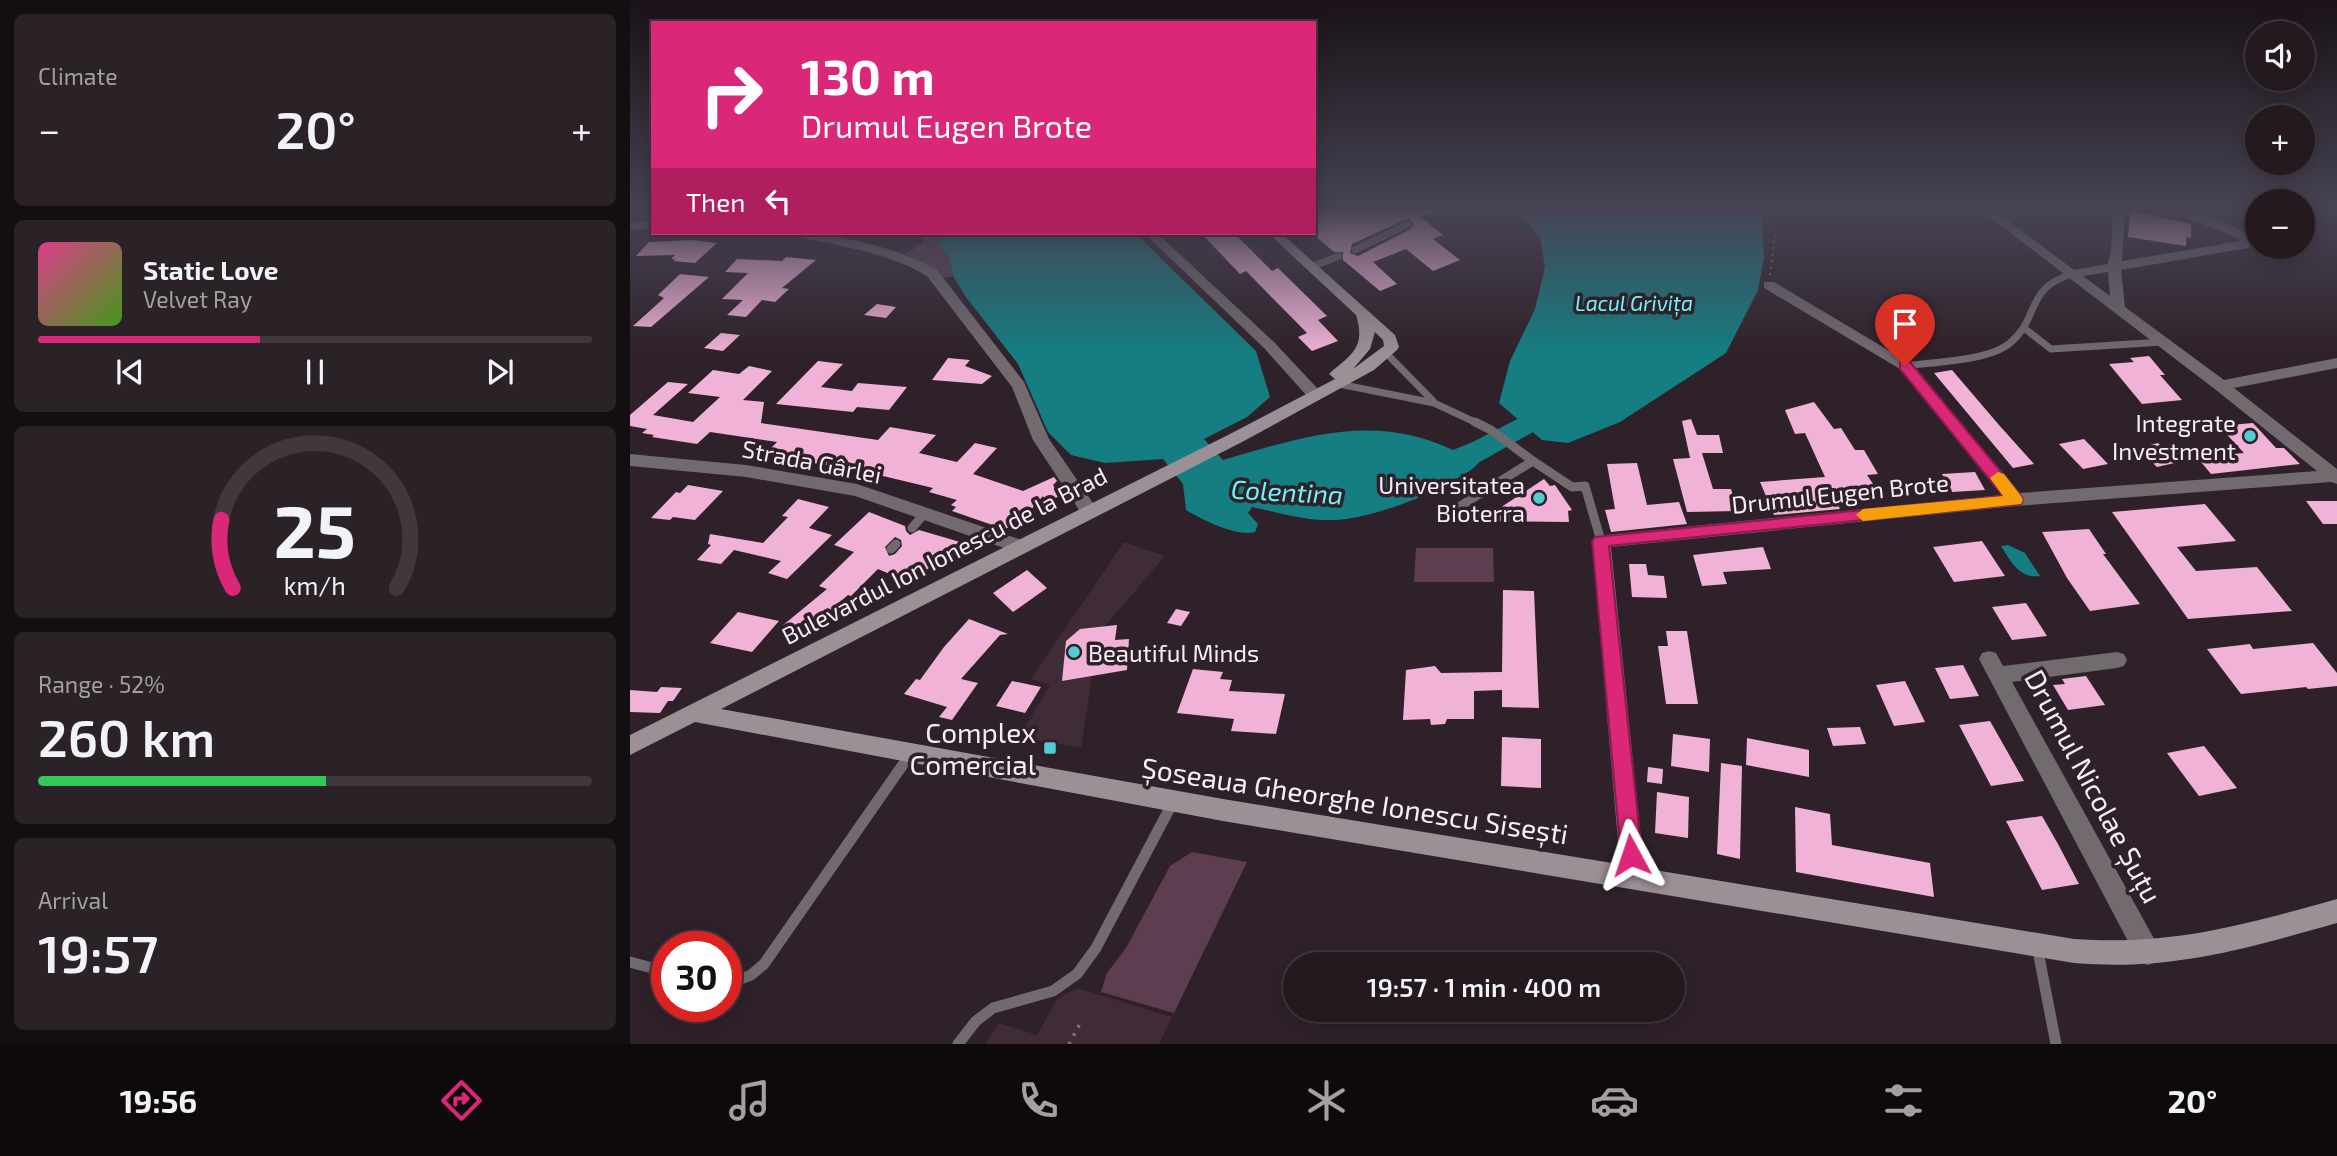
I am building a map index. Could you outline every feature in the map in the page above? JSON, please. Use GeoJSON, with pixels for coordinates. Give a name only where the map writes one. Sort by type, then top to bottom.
{"type":"FeatureCollection","features":[{"type":"Feature","properties":{"kind":"main road"},"geometry":{"type":"LineString","coordinates":[[1301,258],[1390,338],[1392,348],[1387,354]]}},
{"type":"Feature","properties":{"kind":"main road","name":"Bulevardul Ion Ionescu de la Brad"},"geometry":{"type":"LineString","coordinates":[[1283,413],[1356,360],[1364,348],[1369,331],[1363,316]]}},
{"type":"Feature","properties":{"kind":"main road","name":"Bulevardul Ion Ionescu de la Brad"},"geometry":{"type":"LineString","coordinates":[[630,745],[1236,438],[1339,384],[1387,354]]}},
{"type":"Feature","properties":{"kind":"main road","name":"Șoseaua Gheorghe Ionescu Sisești"},"geometry":{"type":"LineString","coordinates":[[694,713],[1174,801],[2037,946],[2111,954],[2148,953],[2206,946],[2337,911]]}},
{"type":"Feature","properties":{"kind":"street"},"geometry":{"type":"LineString","coordinates":[[895,258],[932,273],[977,328],[1019,386],[1041,440],[1089,511]]}},
{"type":"Feature","properties":{"kind":"street"},"geometry":{"type":"LineString","coordinates":[[1176,258],[1269,345],[1312,392]]}},
{"type":"Feature","properties":{"kind":"street"},"geometry":{"type":"LineString","coordinates":[[2050,258],[2221,386],[2336,477]]}},
{"type":"Feature","properties":{"kind":"street"},"geometry":{"type":"LineString","coordinates":[[2111,258],[2114,262]]}},
{"type":"Feature","properties":{"kind":"street"},"geometry":{"type":"LineString","coordinates":[[2116,258],[2118,308]]}},
{"type":"Feature","properties":{"kind":"street"},"geometry":{"type":"LineString","coordinates":[[2072,274],[2114,262],[2146,258]]}},
{"type":"Feature","properties":{"kind":"street"},"geometry":{"type":"LineString","coordinates":[[1769,285],[1905,366],[2016,500]]}},
{"type":"Feature","properties":{"kind":"street"},"geometry":{"type":"LineString","coordinates":[[2221,386],[2337,363]]}},
{"type":"Feature","properties":{"kind":"street","name":"Strada Gârlei"},"geometry":{"type":"LineString","coordinates":[[630,460],[746,471],[845,488],[1019,546]]}},
{"type":"Feature","properties":{"kind":"street","name":"Drumul Eugen Brote"},"geometry":{"type":"LineString","coordinates":[[1601,541],[2016,500],[2336,477]]}},
{"type":"Feature","properties":{"kind":"street"},"geometry":{"type":"LineString","coordinates":[[1601,541],[1633,877]]}},
{"type":"Feature","properties":{"kind":"street","name":"Drumul Nicolae Șuțu"},"geometry":{"type":"LineString","coordinates":[[2117,660],[1994,667],[2148,953]]}},
{"type":"Feature","properties":{"kind":"lane"},"geometry":{"type":"LineString","coordinates":[[1311,267],[1335,258]]}},
{"type":"Feature","properties":{"kind":"lane"},"geometry":{"type":"LineString","coordinates":[[1905,366],[1996,352],[2008,346],[2024,328],[2042,286],[2056,276],[2072,274]]}},
{"type":"Feature","properties":{"kind":"lane"},"geometry":{"type":"LineString","coordinates":[[2024,328],[2051,349],[2163,342]]}},
{"type":"Feature","properties":{"kind":"lane"},"geometry":{"type":"LineString","coordinates":[[1387,354],[1434,403]]}},
{"type":"Feature","properties":{"kind":"lane"},"geometry":{"type":"LineString","coordinates":[[1339,384],[1434,403],[1491,430],[1572,487],[1585,486],[1601,541]]}},
{"type":"Feature","properties":{"kind":"lane"},"geometry":{"type":"LineString","coordinates":[[1457,508],[1533,461]]}},
{"type":"Feature","properties":{"kind":"lane"},"geometry":{"type":"LineString","coordinates":[[912,528],[925,513]]}},
{"type":"Feature","properties":{"kind":"lane"},"geometry":{"type":"LineString","coordinates":[[742,979],[764,964],[912,752]]}},
{"type":"Feature","properties":{"kind":"lane"},"geometry":{"type":"LineString","coordinates":[[958,1044],[975,1021],[988,1011],[1002,1004],[1053,991],[1068,983],[1080,971],[1099,942],[1174,801]]}},
{"type":"Feature","properties":{"kind":"lane"},"geometry":{"type":"LineString","coordinates":[[2037,946],[2056,1044]]}},
{"type":"Feature","properties":{"kind":"lane"},"geometry":{"type":"LineString","coordinates":[[630,962],[651,968]]}},
{"type":"Feature","properties":{"kind":"path"},"geometry":{"type":"LineString","coordinates":[[905,261],[909,258]]}},
{"type":"Feature","properties":{"kind":"path"},"geometry":{"type":"LineString","coordinates":[[1769,285],[1772,258]]}},
{"type":"Feature","properties":{"kind":"path"},"geometry":{"type":"LineString","coordinates":[[1069,1044],[1082,1020]]}},
{"type":"Feature","properties":{"kind":"shaded area"},"geometry":{"type":"Polygon","coordinates":[[[912,258],[949,258],[953,276],[943,278],[935,269],[912,258]]]}},
{"type":"Feature","properties":{"kind":"shaded area","name":"Beautiful Minds"},"geometry":{"type":"Polygon","coordinates":[[[1124,542],[1165,556],[1104,627],[1092,676],[1081,748],[1019,737],[1050,685],[1031,679],[1124,542]]]}},
{"type":"Feature","properties":{"kind":"shaded area"},"geometry":{"type":"Polygon","coordinates":[[[1416,548],[1493,548],[1494,582],[1414,582],[1416,548]]]}},
{"type":"Feature","properties":{"kind":"shaded area"},"geometry":{"type":"Polygon","coordinates":[[[1192,852],[1247,862],[1174,1013],[1101,992],[1107,973],[1126,948],[1170,866],[1192,852]]]}},
{"type":"Feature","properties":{"kind":"shaded area"},"geometry":{"type":"Polygon","coordinates":[[[1077,988],[1172,1017],[1159,1044],[985,1044],[999,1023],[1037,1035],[1057,999],[1077,988]]]}},
{"type":"Feature","properties":{"kind":"water"},"geometry":{"type":"Polygon","coordinates":[[[949,258],[1160,258],[1256,351],[1270,397],[1247,417],[1204,439],[1223,460],[1281,443],[1338,432],[1366,430],[1395,432],[1453,450],[1480,439],[1490,450],[1475,467],[1458,478],[1422,496],[1381,511],[1342,519],[1317,520],[1252,507],[1248,513],[1258,524],[1255,532],[1239,532],[1220,527],[1186,510],[1183,484],[1163,459],[1105,463],[1071,455],[1048,432],[1018,364],[953,276],[949,258]]]}},
{"type":"Feature","properties":{"kind":"water","name":"Lacul Grivița"},"geometry":{"type":"Polygon","coordinates":[[[1543,258],[1764,258],[1758,290],[1726,353],[1620,422],[1568,443],[1542,440],[1499,403],[1510,361],[1535,309],[1545,267],[1543,258]]]}},
{"type":"Feature","properties":{"kind":"water"},"geometry":{"type":"Polygon","coordinates":[[[2008,545],[2025,553],[2040,576],[2021,572],[2001,546],[2008,545]]]}},
{"type":"Feature","properties":{"kind":"building"},"geometry":{"type":"Polygon","coordinates":[[[672,258],[701,258],[695,263],[672,258]]]}},
{"type":"Feature","properties":{"kind":"building"},"geometry":{"type":"Polygon","coordinates":[[[785,258],[816,260],[782,288],[789,289],[775,302],[762,300],[746,317],[727,315],[743,300],[722,299],[748,273],[725,272],[737,259],[782,261],[785,258]]]}},
{"type":"Feature","properties":{"kind":"building"},"geometry":{"type":"Polygon","coordinates":[[[1225,258],[1259,258],[1272,271],[1278,268],[1327,316],[1318,320],[1338,341],[1312,351],[1298,337],[1307,333],[1246,271],[1240,274],[1225,258]]]}},
{"type":"Feature","properties":{"kind":"building"},"geometry":{"type":"Polygon","coordinates":[[[1343,258],[1384,258],[1373,262],[1397,284],[1380,291],[1343,258]]]}},
{"type":"Feature","properties":{"kind":"building"},"geometry":{"type":"Polygon","coordinates":[[[1417,258],[1457,258],[1460,260],[1433,271],[1417,258]]]}},
{"type":"Feature","properties":{"kind":"building"},"geometry":{"type":"Polygon","coordinates":[[[680,274],[709,277],[651,327],[633,326],[664,298],[658,295],[680,274]]]}},
{"type":"Feature","properties":{"kind":"building"},"geometry":{"type":"Polygon","coordinates":[[[877,304],[896,307],[886,318],[864,315],[877,304]]]}},
{"type":"Feature","properties":{"kind":"building"},"geometry":{"type":"Polygon","coordinates":[[[721,333],[740,335],[723,351],[704,348],[721,333]]]}},
{"type":"Feature","properties":{"kind":"building"},"geometry":{"type":"Polygon","coordinates":[[[2149,356],[2165,375],[2160,375],[2182,400],[2142,404],[2109,364],[2134,362],[2130,358],[2149,356]]]}},
{"type":"Feature","properties":{"kind":"building"},"geometry":{"type":"Polygon","coordinates":[[[948,358],[970,360],[965,366],[992,376],[982,384],[932,380],[948,358]]]}},
{"type":"Feature","properties":{"kind":"building"},"geometry":{"type":"Polygon","coordinates":[[[818,361],[843,364],[821,387],[852,391],[858,383],[907,387],[889,410],[857,407],[853,412],[776,404],[818,361]]]}},
{"type":"Feature","properties":{"kind":"building"},"geometry":{"type":"Polygon","coordinates":[[[749,366],[772,371],[743,400],[764,402],[761,423],[878,440],[890,427],[936,435],[919,453],[957,462],[975,443],[997,448],[973,474],[1023,491],[1054,477],[1057,481],[1053,485],[1060,496],[1046,502],[1043,496],[1021,521],[1018,520],[1004,529],[952,511],[956,507],[951,505],[957,500],[929,492],[933,488],[854,469],[778,458],[782,454],[767,452],[777,442],[710,432],[697,444],[652,437],[654,435],[642,433],[647,429],[630,426],[630,415],[668,382],[688,384],[653,415],[693,422],[720,397],[688,393],[713,370],[739,374],[749,366]]]}},
{"type":"Feature","properties":{"kind":"building"},"geometry":{"type":"Polygon","coordinates":[[[1952,370],[2034,464],[2013,468],[1934,373],[1952,370]]]}},
{"type":"Feature","properties":{"kind":"building"},"geometry":{"type":"Polygon","coordinates":[[[1814,402],[1834,429],[1841,428],[1855,450],[1864,450],[1878,474],[1867,475],[1882,497],[1836,501],[1840,509],[1774,515],[1760,482],[1825,477],[1805,433],[1795,434],[1785,410],[1814,402]]]}},
{"type":"Feature","properties":{"kind":"building"},"geometry":{"type":"Polygon","coordinates":[[[1691,419],[1697,435],[1719,435],[1723,453],[1702,453],[1713,489],[1731,489],[1738,511],[1687,512],[1673,459],[1690,458],[1682,421],[1691,419]]]}},
{"type":"Feature","properties":{"kind":"building"},"geometry":{"type":"Polygon","coordinates":[[[2253,423],[2276,448],[2284,448],[2300,464],[2211,474],[2197,457],[2244,453],[2219,426],[2253,423]]]}},
{"type":"Feature","properties":{"kind":"building"},"geometry":{"type":"Polygon","coordinates":[[[2084,439],[2108,464],[2083,469],[2059,444],[2084,439]]]}},
{"type":"Feature","properties":{"kind":"building"},"geometry":{"type":"Polygon","coordinates":[[[2158,443],[2179,462],[2157,467],[2137,448],[2158,443]]]}},
{"type":"Feature","properties":{"kind":"building"},"geometry":{"type":"Polygon","coordinates":[[[1637,463],[1647,505],[1679,502],[1687,524],[1611,532],[1605,510],[1615,509],[1607,464],[1637,463]]]}},
{"type":"Feature","properties":{"kind":"building"},"geometry":{"type":"Polygon","coordinates":[[[1975,472],[1985,490],[1952,492],[1942,474],[1975,472]]]}},
{"type":"Feature","properties":{"kind":"building","name":"Universitatea Bioterra"},"geometry":{"type":"Polygon","coordinates":[[[1544,479],[1550,486],[1555,485],[1572,510],[1568,511],[1569,522],[1480,521],[1544,479]]]}},
{"type":"Feature","properties":{"kind":"building"},"geometry":{"type":"Polygon","coordinates":[[[688,485],[723,491],[695,520],[651,518],[676,492],[680,493],[688,485]]]}},
{"type":"Feature","properties":{"kind":"building"},"geometry":{"type":"Polygon","coordinates":[[[798,499],[829,507],[809,528],[832,535],[787,579],[768,573],[781,561],[734,550],[721,564],[697,560],[711,545],[708,544],[710,534],[763,543],[788,517],[782,516],[798,499]]]}},
{"type":"Feature","properties":{"kind":"building"},"geometry":{"type":"Polygon","coordinates":[[[2306,501],[2337,501],[2337,524],[2323,524],[2306,501]]]}},
{"type":"Feature","properties":{"kind":"building"},"geometry":{"type":"Polygon","coordinates":[[[2205,504],[2236,541],[2177,547],[2196,571],[2257,567],[2292,611],[2188,619],[2112,512],[2205,504]]]}},
{"type":"Feature","properties":{"kind":"building"},"geometry":{"type":"Polygon","coordinates":[[[869,512],[905,526],[910,535],[919,530],[960,542],[954,548],[956,553],[906,581],[878,569],[851,596],[848,595],[800,636],[782,626],[827,589],[819,586],[854,552],[834,545],[869,512]],[[895,537],[885,547],[889,556],[902,546],[901,540],[895,537]]]}},
{"type":"Feature","properties":{"kind":"building"},"geometry":{"type":"Polygon","coordinates":[[[2089,529],[2106,554],[2103,554],[2140,604],[2090,611],[2067,578],[2042,532],[2089,529]]]}},
{"type":"Feature","properties":{"kind":"building"},"geometry":{"type":"Polygon","coordinates":[[[1982,541],[2005,576],[1954,582],[1933,547],[1982,541]]]}},
{"type":"Feature","properties":{"kind":"building"},"geometry":{"type":"Polygon","coordinates":[[[1763,547],[1771,569],[1723,572],[1727,584],[1702,586],[1693,555],[1763,547]]]}},
{"type":"Feature","properties":{"kind":"building"},"geometry":{"type":"Polygon","coordinates":[[[1629,564],[1646,564],[1648,575],[1664,576],[1667,598],[1632,597],[1629,564]]]}},
{"type":"Feature","properties":{"kind":"building"},"geometry":{"type":"Polygon","coordinates":[[[1027,570],[1047,588],[1013,612],[993,593],[1027,570]]]}},
{"type":"Feature","properties":{"kind":"building"},"geometry":{"type":"Polygon","coordinates":[[[1503,590],[1534,591],[1539,708],[1502,707],[1502,690],[1474,691],[1474,719],[1447,719],[1445,724],[1431,725],[1430,719],[1403,720],[1406,670],[1435,666],[1441,673],[1502,672],[1503,590]]]}},
{"type":"Feature","properties":{"kind":"building"},"geometry":{"type":"Polygon","coordinates":[[[2026,603],[2047,636],[2012,640],[1992,607],[2026,603]]]}},
{"type":"Feature","properties":{"kind":"building"},"geometry":{"type":"Polygon","coordinates":[[[1176,609],[1190,612],[1181,626],[1167,623],[1176,609]]]}},
{"type":"Feature","properties":{"kind":"building"},"geometry":{"type":"Polygon","coordinates":[[[738,612],[779,621],[752,652],[710,643],[738,612]]]}},
{"type":"Feature","properties":{"kind":"building"},"geometry":{"type":"Polygon","coordinates":[[[969,619],[1008,634],[1000,635],[961,679],[978,683],[952,720],[939,717],[947,707],[904,694],[916,679],[920,680],[969,619]]]}},
{"type":"Feature","properties":{"kind":"building"},"geometry":{"type":"Polygon","coordinates":[[[1117,625],[1115,640],[1129,639],[1127,670],[1062,681],[1066,641],[1080,629],[1117,625]]]}},
{"type":"Feature","properties":{"kind":"building"},"geometry":{"type":"Polygon","coordinates":[[[1666,631],[1687,631],[1698,704],[1666,704],[1658,646],[1668,646],[1666,631]]]}},
{"type":"Feature","properties":{"kind":"building"},"geometry":{"type":"Polygon","coordinates":[[[2313,643],[2337,673],[2337,686],[2241,694],[2207,649],[2250,644],[2253,649],[2313,643]]]}},
{"type":"Feature","properties":{"kind":"building"},"geometry":{"type":"Polygon","coordinates":[[[1963,665],[1979,696],[1950,699],[1935,668],[1963,665]]]}},
{"type":"Feature","properties":{"kind":"building"},"geometry":{"type":"Polygon","coordinates":[[[1193,669],[1223,672],[1220,679],[1232,680],[1229,691],[1285,694],[1276,734],[1231,731],[1234,719],[1177,713],[1193,669]]]}},
{"type":"Feature","properties":{"kind":"building"},"geometry":{"type":"Polygon","coordinates":[[[2086,676],[2105,705],[2068,710],[2053,685],[2065,684],[2062,679],[2086,676]]]}},
{"type":"Feature","properties":{"kind":"building"},"geometry":{"type":"Polygon","coordinates":[[[1012,681],[1041,687],[1025,713],[996,706],[1012,681]]]}},
{"type":"Feature","properties":{"kind":"building"},"geometry":{"type":"Polygon","coordinates":[[[1905,681],[1925,722],[1894,726],[1876,685],[1905,681]]]}},
{"type":"Feature","properties":{"kind":"building"},"geometry":{"type":"Polygon","coordinates":[[[661,687],[682,688],[660,713],[630,712],[630,690],[657,692],[661,687]]]}},
{"type":"Feature","properties":{"kind":"building"},"geometry":{"type":"Polygon","coordinates":[[[1990,721],[2024,781],[1991,786],[1959,725],[1990,721]]]}},
{"type":"Feature","properties":{"kind":"building"},"geometry":{"type":"Polygon","coordinates":[[[1860,727],[1866,744],[1833,746],[1827,728],[1860,727]]]}},
{"type":"Feature","properties":{"kind":"building"},"geometry":{"type":"Polygon","coordinates":[[[1673,734],[1710,739],[1709,772],[1671,766],[1673,734]]]}},
{"type":"Feature","properties":{"kind":"building"},"geometry":{"type":"Polygon","coordinates":[[[1502,737],[1541,739],[1541,788],[1501,786],[1502,737]]]}},
{"type":"Feature","properties":{"kind":"building"},"geometry":{"type":"Polygon","coordinates":[[[1747,738],[1809,750],[1809,777],[1746,765],[1747,738]]]}},
{"type":"Feature","properties":{"kind":"building"},"geometry":{"type":"Polygon","coordinates":[[[2204,746],[2237,788],[2199,796],[2167,753],[2204,746]]]}},
{"type":"Feature","properties":{"kind":"building"},"geometry":{"type":"Polygon","coordinates":[[[1721,763],[1742,766],[1740,859],[1717,854],[1721,763]]]}},
{"type":"Feature","properties":{"kind":"building"},"geometry":{"type":"Polygon","coordinates":[[[1648,767],[1663,769],[1662,784],[1647,782],[1648,767]]]}},
{"type":"Feature","properties":{"kind":"building"},"geometry":{"type":"Polygon","coordinates":[[[1657,792],[1689,797],[1688,838],[1655,833],[1657,792]]]}},
{"type":"Feature","properties":{"kind":"building"},"geometry":{"type":"Polygon","coordinates":[[[1795,807],[1830,814],[1832,845],[1930,863],[1934,897],[1796,872],[1795,807]]]}},
{"type":"Feature","properties":{"kind":"building"},"geometry":{"type":"Polygon","coordinates":[[[2042,816],[2079,884],[2042,890],[2006,821],[2042,816]]]}},
{"type":"Feature","properties":{"kind":"waterway","name":"Colentina"},"geometry":{"type":"LineString","coordinates":[[1452,465],[1558,407]]}},
{"type":"Feature","properties":{"kind":"slow traffic"},"geometry":{"type":"LineString","coordinates":[[1863,515],[2016,500],[1998,478]]}},
{"type":"Feature","properties":{"kind":"place","name":"Integrate Investment"},"geometry":{"type":"Point","coordinates":[2250,436]}},
{"type":"Feature","properties":{"kind":"place","name":"Universitatea Bioterra"},"geometry":{"type":"Point","coordinates":[1539,498]}},
{"type":"Feature","properties":{"kind":"place","name":"Beautiful Minds"},"geometry":{"type":"Point","coordinates":[1074,652]}},
{"type":"Feature","properties":{"kind":"place","name":"Complex Comercial"},"geometry":{"type":"Point","coordinates":[1050,748]}},
{"type":"Feature","properties":{"kind":"route"},"geometry":{"type":"LineString","coordinates":[[1631,855],[1601,541],[2016,500],[1905,366]]}}]}
